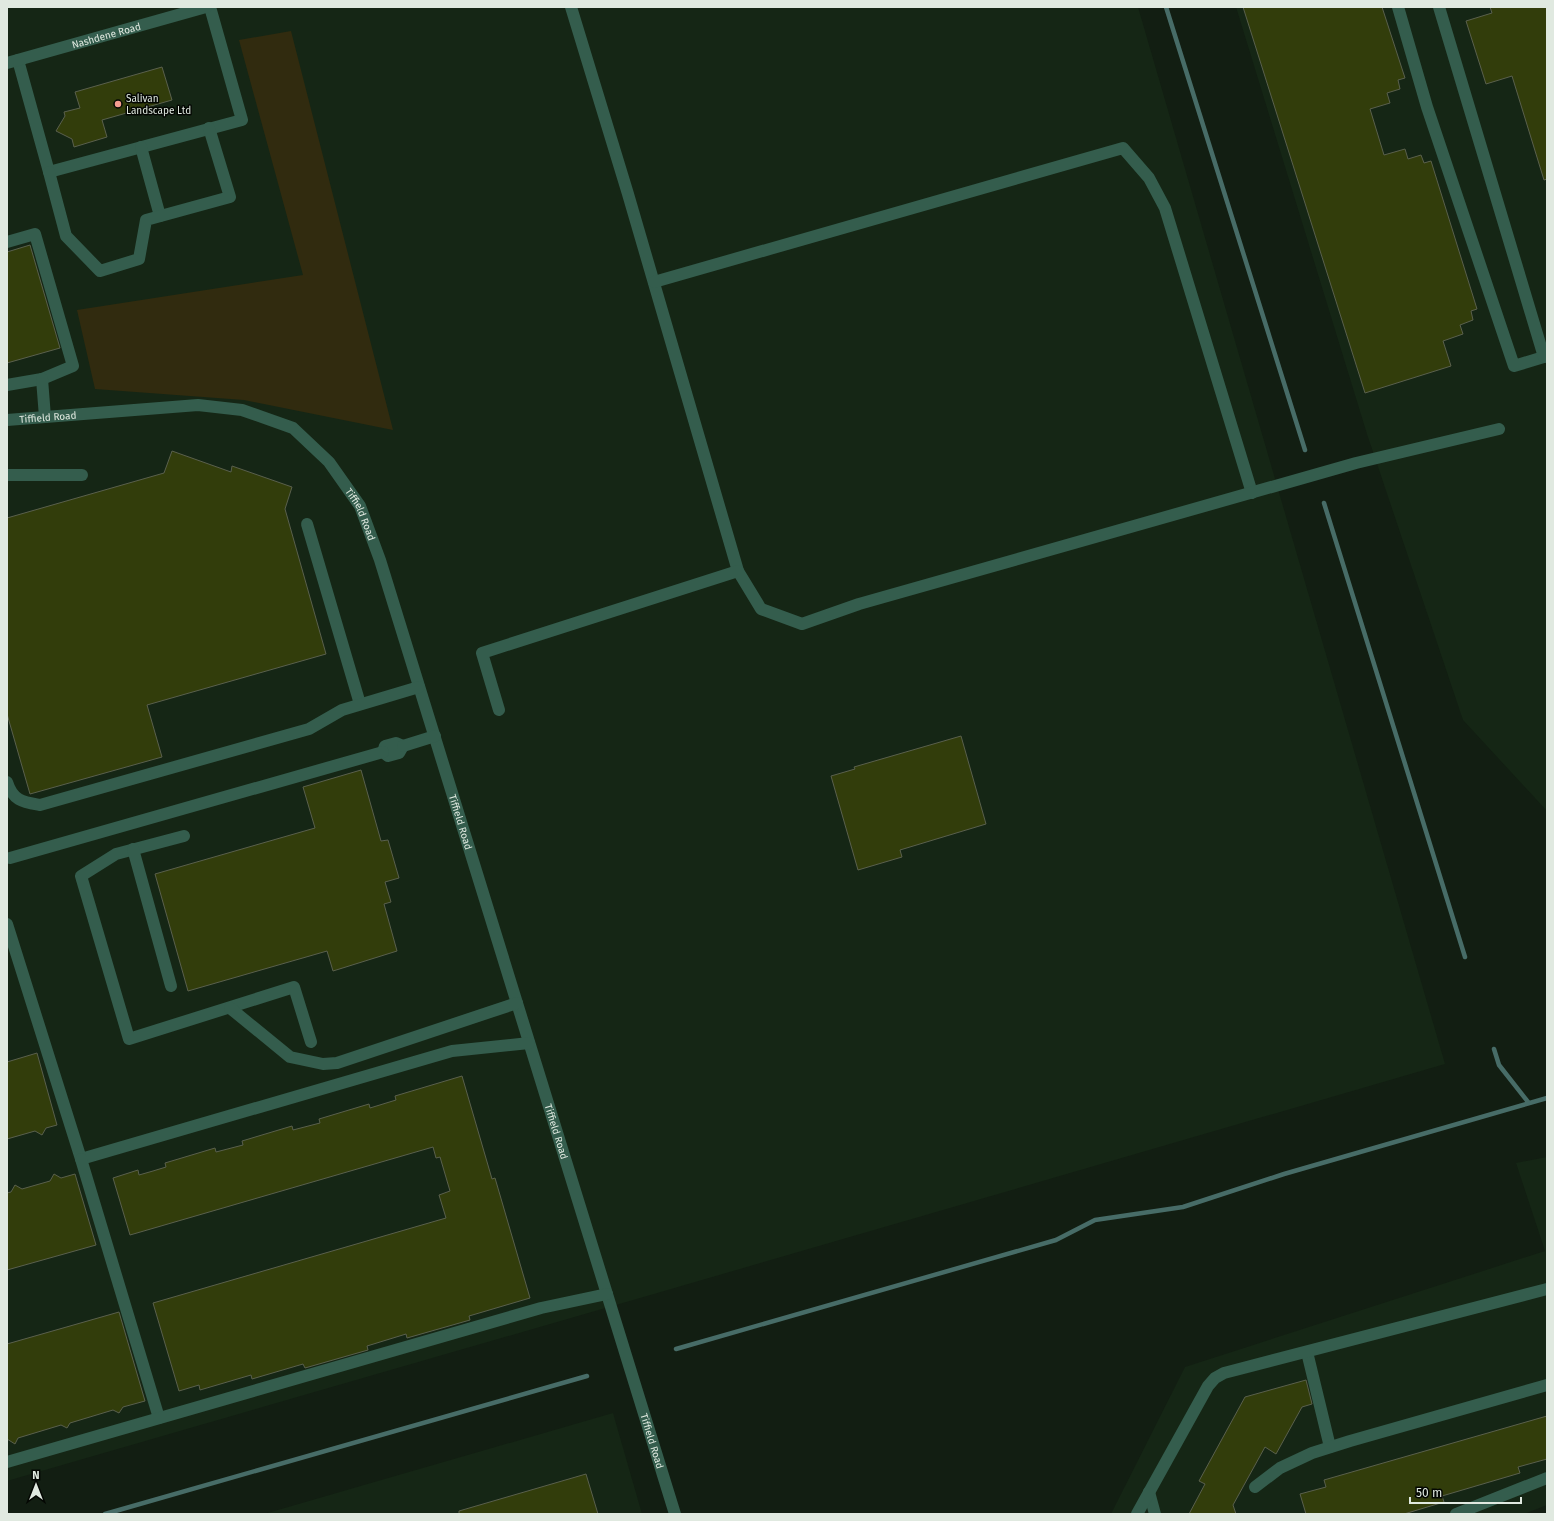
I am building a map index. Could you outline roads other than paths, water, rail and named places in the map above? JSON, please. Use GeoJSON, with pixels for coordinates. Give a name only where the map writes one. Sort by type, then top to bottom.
{"type":"FeatureCollection","features":[{"type":"Feature","properties":{"kind":"street","name":"Nashdene Road"},"geometry":{"type":"LineString","coordinates":[[12,61],[192,9],[206,7]]}},
{"type":"Feature","properties":{"kind":"street"},"geometry":{"type":"LineString","coordinates":[[49,172],[242,120],[210,7]]}},
{"type":"Feature","properties":{"kind":"street"},"geometry":{"type":"LineString","coordinates":[[571,7],[654,282],[738,571],[761,609],[802,624],[859,604],[1363,461],[1499,429]]}},
{"type":"Feature","properties":{"kind":"street"},"geometry":{"type":"LineString","coordinates":[[1398,7],[1427,107],[1514,366],[1546,357],[1439,7]]}},
{"type":"Feature","properties":{"kind":"street"},"geometry":{"type":"LineString","coordinates":[[12,61],[49,172],[66,236],[100,271],[139,259],[146,220],[230,197],[209,128]]}},
{"type":"Feature","properties":{"kind":"street"},"geometry":{"type":"LineString","coordinates":[[141,147],[160,216]]}},
{"type":"Feature","properties":{"kind":"street"},"geometry":{"type":"LineString","coordinates":[[654,282],[1123,148],[1149,178],[1165,208],[1252,493]]}},
{"type":"Feature","properties":{"kind":"street"},"geometry":{"type":"LineString","coordinates":[[7,242],[35,234],[73,366],[42,379],[7,385]]}},
{"type":"Feature","properties":{"kind":"street"},"geometry":{"type":"LineString","coordinates":[[42,379],[46,417]]}},
{"type":"Feature","properties":{"kind":"street","name":"Tiffield Road"},"geometry":{"type":"LineString","coordinates":[[7,420],[198,405],[242,410],[292,428],[329,462],[360,506],[380,560],[675,1514]]}},
{"type":"Feature","properties":{"kind":"street"},"geometry":{"type":"LineString","coordinates":[[7,475],[82,475]]}},
{"type":"Feature","properties":{"kind":"street"},"geometry":{"type":"LineString","coordinates":[[307,524],[360,704]]}},
{"type":"Feature","properties":{"kind":"street"},"geometry":{"type":"LineString","coordinates":[[499,710],[482,653],[738,571]]}},
{"type":"Feature","properties":{"kind":"street"},"geometry":{"type":"LineString","coordinates":[[7,782],[10,792],[23,802],[40,805],[309,729],[342,710],[419,687]]}},
{"type":"Feature","properties":{"kind":"street"},"geometry":{"type":"LineString","coordinates":[[10,858],[383,752],[388,756],[400,753],[403,746],[435,736]]}},
{"type":"Feature","properties":{"kind":"street"},"geometry":{"type":"LineString","coordinates":[[184,836],[116,854],[81,876],[129,1040],[294,987],[311,1042]]}},
{"type":"Feature","properties":{"kind":"street"},"geometry":{"type":"LineString","coordinates":[[133,849],[171,986]]}},
{"type":"Feature","properties":{"kind":"street"},"geometry":{"type":"LineString","coordinates":[[7,924],[81,1159],[159,1418]]}},
{"type":"Feature","properties":{"kind":"street"},"geometry":{"type":"LineString","coordinates":[[230,1008],[290,1058],[323,1064],[343,1061],[517,1003]]}},
{"type":"Feature","properties":{"kind":"street"},"geometry":{"type":"LineString","coordinates":[[81,1159],[452,1051],[529,1043]]}},
{"type":"Feature","properties":{"kind":"street"},"geometry":{"type":"LineString","coordinates":[[1137,1514],[1208,1386],[1215,1378],[1224,1373],[1547,1288]]}},
{"type":"Feature","properties":{"kind":"street"},"geometry":{"type":"LineString","coordinates":[[7,1462],[541,1308],[607,1294]]}},
{"type":"Feature","properties":{"kind":"street"},"geometry":{"type":"LineString","coordinates":[[1306,1352],[1330,1447]]}},
{"type":"Feature","properties":{"kind":"street"},"geometry":{"type":"LineString","coordinates":[[1255,1487],[1280,1468],[1312,1453],[1547,1385]]}},
{"type":"Feature","properties":{"kind":"street"},"geometry":{"type":"LineString","coordinates":[[1456,1514],[1547,1478]]}},
{"type":"Feature","properties":{"kind":"street"},"geometry":{"type":"LineString","coordinates":[[1148,1492],[1155,1514]]}},
{"type":"Feature","properties":{"kind":"waterway"},"geometry":{"type":"LineString","coordinates":[[1166,7],[1305,450]]}},
{"type":"Feature","properties":{"kind":"waterway"},"geometry":{"type":"LineString","coordinates":[[1324,503],[1465,957]]}},
{"type":"Feature","properties":{"kind":"waterway"},"geometry":{"type":"LineString","coordinates":[[1494,1049],[1499,1065],[1528,1102]]}},
{"type":"Feature","properties":{"kind":"waterway"},"geometry":{"type":"LineString","coordinates":[[676,1349],[1056,1240],[1095,1220],[1183,1207],[1284,1174],[1547,1098]]}},
{"type":"Feature","properties":{"kind":"waterway"},"geometry":{"type":"LineString","coordinates":[[105,1514],[587,1376]]}},
{"type":"Feature","properties":{"kind":"place","name":"Salivan Landscape Ltd"},"geometry":{"type":"Point","coordinates":[118,104]}}]}
